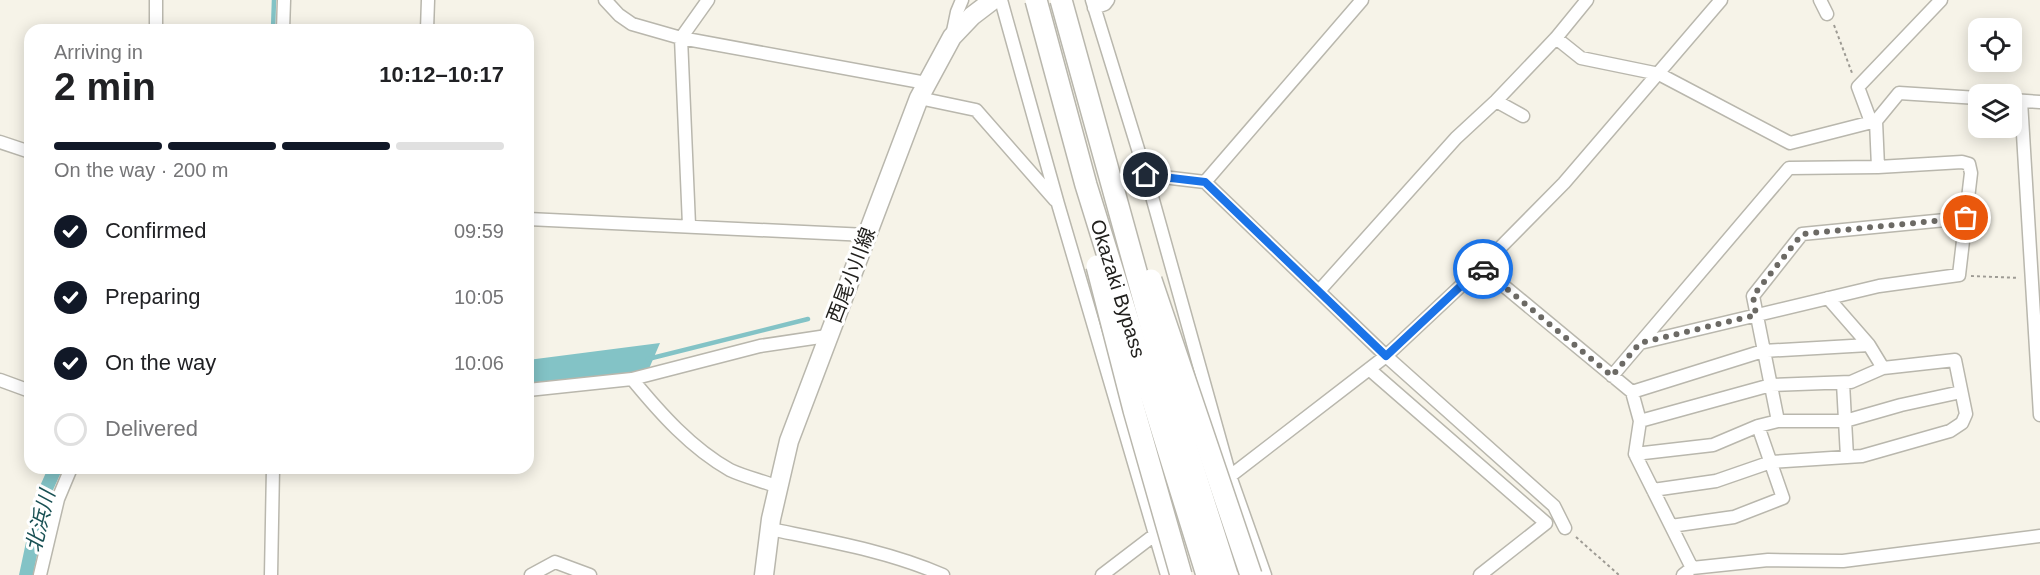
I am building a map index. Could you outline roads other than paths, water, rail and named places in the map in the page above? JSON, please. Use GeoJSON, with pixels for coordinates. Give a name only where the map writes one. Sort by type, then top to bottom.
{"type":"FeatureCollection","features":[{"type":"Feature","properties":{"kind":"highway","name":"Okazaki Bypass"},"geometry":{"type":"LineString","coordinates":[[1036,0],[1086,185],[1207,575]]}},
{"type":"Feature","properties":{"kind":"highway","name":"Okazaki Bypass"},"geometry":{"type":"LineString","coordinates":[[1061,0],[1172,398],[1227,575]]}},
{"type":"Feature","properties":{"kind":"highway"},"geometry":{"type":"LineString","coordinates":[[1086,185],[1080,202],[1134,410],[1181,575]]}},
{"type":"Feature","properties":{"kind":"highway"},"geometry":{"type":"LineString","coordinates":[[1124,231],[1139,245],[1251,575]]}},
{"type":"Feature","properties":{"kind":"main road","name":"西尾小川線"},"geometry":{"type":"LineString","coordinates":[[764,575],[770,529],[789,441],[827,336],[923,91],[952,37],[972,16],[993,0]]}},
{"type":"Feature","properties":{"kind":"street"},"geometry":{"type":"LineString","coordinates":[[156,0],[156,24]]}},
{"type":"Feature","properties":{"kind":"street"},"geometry":{"type":"LineString","coordinates":[[284,0],[284,24]]}},
{"type":"Feature","properties":{"kind":"street"},"geometry":{"type":"LineString","coordinates":[[427,24],[428,0]]}},
{"type":"Feature","properties":{"kind":"street"},"geometry":{"type":"LineString","coordinates":[[605,0],[619,15],[632,24],[681,38],[923,91],[976,110],[1058,204]]}},
{"type":"Feature","properties":{"kind":"street"},"geometry":{"type":"LineString","coordinates":[[689,225],[681,38],[708,0]]}},
{"type":"Feature","properties":{"kind":"street"},"geometry":{"type":"LineString","coordinates":[[952,37],[962,0]]}},
{"type":"Feature","properties":{"kind":"street"},"geometry":{"type":"LineString","coordinates":[[1001,0],[1058,204],[1167,575]]}},
{"type":"Feature","properties":{"kind":"street"},"geometry":{"type":"LineString","coordinates":[[1108,0],[1105,4],[1093,4],[1146,175],[1230,476],[1265,575]]}},
{"type":"Feature","properties":{"kind":"street"},"geometry":{"type":"LineString","coordinates":[[1205,182],[1362,0]]}},
{"type":"Feature","properties":{"kind":"street"},"geometry":{"type":"LineString","coordinates":[[1319,291],[1456,138],[1496,101],[1556,38],[1587,0]]}},
{"type":"Feature","properties":{"kind":"street"},"geometry":{"type":"LineString","coordinates":[[1102,575],[1386,356],[1481,267],[1564,183],[1720,0]]}},
{"type":"Feature","properties":{"kind":"street"},"geometry":{"type":"LineString","coordinates":[[1820,0],[1827,14]]}},
{"type":"Feature","properties":{"kind":"street"},"geometry":{"type":"LineString","coordinates":[[1878,167],[1874,122],[1857,87],[1941,0]]}},
{"type":"Feature","properties":{"kind":"street"},"geometry":{"type":"LineString","coordinates":[[1556,38],[1581,58],[1659,74],[1790,143],[1874,122],[1899,93],[1968,97]]}},
{"type":"Feature","properties":{"kind":"street"},"geometry":{"type":"LineString","coordinates":[[1496,101],[1523,116]]}},
{"type":"Feature","properties":{"kind":"street"},"geometry":{"type":"LineString","coordinates":[[2022,101],[2040,102]]}},
{"type":"Feature","properties":{"kind":"street"},"geometry":{"type":"LineString","coordinates":[[2019,138],[2038,346],[2040,415]]}},
{"type":"Feature","properties":{"kind":"street"},"geometry":{"type":"LineString","coordinates":[[0,142],[24,150]]}},
{"type":"Feature","properties":{"kind":"street"},"geometry":{"type":"LineString","coordinates":[[1612,376],[1640,343],[1789,168],[1878,167],[1962,162],[1969,164],[1971,173],[1959,275],[1879,286],[1640,343]]}},
{"type":"Feature","properties":{"kind":"street"},"geometry":{"type":"LineString","coordinates":[[1146,175],[1205,182],[1386,356],[1554,506],[1564,528]]}},
{"type":"Feature","properties":{"kind":"street"},"geometry":{"type":"LineString","coordinates":[[1778,421],[1753,296],[1802,234],[1966,218]]}},
{"type":"Feature","properties":{"kind":"street"},"geometry":{"type":"LineString","coordinates":[[534,219],[867,235]]}},
{"type":"Feature","properties":{"kind":"street"},"geometry":{"type":"LineString","coordinates":[[1481,267],[1632,392],[1640,421],[1635,454],[1671,526],[1687,571],[1768,560],[1843,561],[2040,536]]}},
{"type":"Feature","properties":{"kind":"street"},"geometry":{"type":"LineString","coordinates":[[1828,298],[1869,345],[1883,368]]}},
{"type":"Feature","properties":{"kind":"street"},"geometry":{"type":"LineString","coordinates":[[534,389],[632,379],[760,346],[827,336]]}},
{"type":"Feature","properties":{"kind":"street"},"geometry":{"type":"LineString","coordinates":[[1632,392],[1763,351],[1869,345]]}},
{"type":"Feature","properties":{"kind":"street"},"geometry":{"type":"LineString","coordinates":[[1640,421],[1770,385],[1851,382],[1883,368],[1955,360],[1966,414],[1962,423],[1950,431],[1862,456],[1770,462],[1716,482],[1653,490]]}},
{"type":"Feature","properties":{"kind":"street"},"geometry":{"type":"LineString","coordinates":[[1369,369],[1546,524],[1480,575]]}},
{"type":"Feature","properties":{"kind":"street"},"geometry":{"type":"LineString","coordinates":[[632,379],[662,416],[705,453],[731,470],[778,487]]}},
{"type":"Feature","properties":{"kind":"street"},"geometry":{"type":"LineString","coordinates":[[0,380],[24,389]]}},
{"type":"Feature","properties":{"kind":"street"},"geometry":{"type":"LineString","coordinates":[[1843,383],[1847,457]]}},
{"type":"Feature","properties":{"kind":"street"},"geometry":{"type":"LineString","coordinates":[[1635,454],[1713,445],[1758,426],[1778,421],[1845,421],[1901,405],[1961,392]]}},
{"type":"Feature","properties":{"kind":"street"},"geometry":{"type":"LineString","coordinates":[[1671,526],[1734,517],[1783,498],[1758,426]]}},
{"type":"Feature","properties":{"kind":"street"},"geometry":{"type":"LineString","coordinates":[[40,575],[58,499],[68,474]]}},
{"type":"Feature","properties":{"kind":"street"},"geometry":{"type":"LineString","coordinates":[[272,575],[273,474]]}},
{"type":"Feature","properties":{"kind":"street"},"geometry":{"type":"LineString","coordinates":[[770,529],[837,542],[910,561],[943,575]]}},
{"type":"Feature","properties":{"kind":"street"},"geometry":{"type":"LineString","coordinates":[[531,575],[555,562],[573,572],[590,575]]}},
{"type":"Feature","properties":{"kind":"water"},"geometry":{"type":"Polygon","coordinates":[[[660,343],[648,371],[534,382],[534,359],[660,343]]]}},
{"type":"Feature","properties":{"kind":"water","name":"北浜川"},"geometry":{"type":"Polygon","coordinates":[[[45,474],[60,474],[48,501],[33,575],[19,575],[36,495],[45,474]]]}},
{"type":"Feature","properties":{"kind":"waterway"},"geometry":{"type":"LineString","coordinates":[[273,24],[274,0]]}},
{"type":"Feature","properties":{"kind":"waterway"},"geometry":{"type":"LineString","coordinates":[[648,359],[808,319]]}}]}
